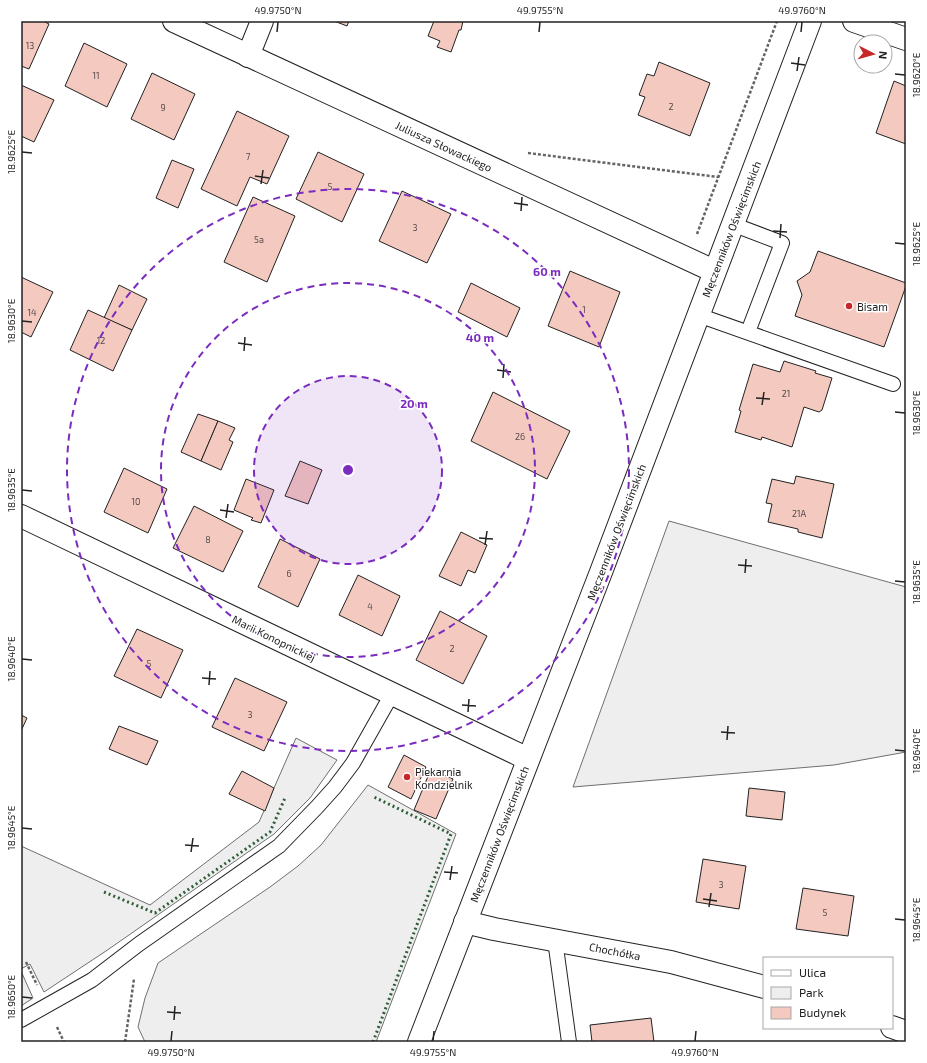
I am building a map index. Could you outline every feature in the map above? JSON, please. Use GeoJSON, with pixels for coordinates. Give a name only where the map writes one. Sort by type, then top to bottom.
{"type":"FeatureCollection","features":[{"type":"Feature","properties":{"kind":"street","name":"Juliusza Słowackiego"},"geometry":{"type":"LineString","coordinates":[[174,21],[714,271]]}},
{"type":"Feature","properties":{"kind":"street"},"geometry":{"type":"LineString","coordinates":[[248,56],[262,21]]}},
{"type":"Feature","properties":{"kind":"street","name":"Męczenników Oświęcimskich"},"geometry":{"type":"LineString","coordinates":[[419,1042],[601,572],[810,21]]}},
{"type":"Feature","properties":{"kind":"street"},"geometry":{"type":"LineString","coordinates":[[854,21],[906,39]]}},
{"type":"Feature","properties":{"kind":"street","name":"Marii Konopnickiej"},"geometry":{"type":"LineString","coordinates":[[21,516],[528,759]]}},
{"type":"Feature","properties":{"kind":"street","name":"Chochółka"},"geometry":{"type":"LineString","coordinates":[[465,922],[671,962],[763,987]]}},
{"type":"Feature","properties":{"kind":"street"},"geometry":{"type":"LineString","coordinates":[[893,1027],[906,1032]]}},
{"type":"Feature","properties":{"kind":"lane"},"geometry":{"type":"LineString","coordinates":[[732,224],[782,243],[748,332]]}},
{"type":"Feature","properties":{"kind":"lane"},"geometry":{"type":"LineString","coordinates":[[698,315],[893,384]]}},
{"type":"Feature","properties":{"kind":"lane"},"geometry":{"type":"LineString","coordinates":[[21,1020],[92,980],[138,944],[279,846],[335,787],[352,763],[392,694]]}},
{"type":"Feature","properties":{"kind":"lane"},"geometry":{"type":"LineString","coordinates":[[555,940],[569,1042]]}},
{"type":"Feature","properties":{"kind":"path"},"geometry":{"type":"LineString","coordinates":[[688,259],[776,21]]}},
{"type":"Feature","properties":{"kind":"path"},"geometry":{"type":"LineString","coordinates":[[523,153],[718,177]]}},
{"type":"Feature","properties":{"kind":"path"},"geometry":{"type":"LineString","coordinates":[[125,1042],[138,944]]}},
{"type":"Feature","properties":{"kind":"path"},"geometry":{"type":"LineString","coordinates":[[59,1032],[64,1042]]}},
{"type":"Feature","properties":{"kind":"green space"},"geometry":{"type":"Polygon","coordinates":[[[669,521],[906,587],[906,752],[834,765],[573,787],[669,521]]]}},
{"type":"Feature","properties":{"kind":"green space"},"geometry":{"type":"Polygon","coordinates":[[[296,738],[337,760],[310,798],[274,834],[106,951],[44,992],[30,964],[21,969],[21,846],[150,905],[259,822],[296,738]]]}},
{"type":"Feature","properties":{"kind":"green space"},"geometry":{"type":"Polygon","coordinates":[[[368,785],[456,834],[376,1042],[145,1042],[138,1027],[145,998],[158,963],[270,887],[298,866],[321,845],[368,785]]]}},
{"type":"Feature","properties":{"kind":"green space"},"geometry":{"type":"Polygon","coordinates":[[[21,971],[33,998],[21,1006],[21,971]]]}},
{"type":"Feature","properties":{"kind":"building"},"geometry":{"type":"Polygon","coordinates":[[[21,21],[43,21],[49,24],[29,69],[21,66],[21,21]]]}},
{"type":"Feature","properties":{"kind":"building"},"geometry":{"type":"Polygon","coordinates":[[[334,21],[349,21],[347,26],[334,21]]]}},
{"type":"Feature","properties":{"kind":"building"},"geometry":{"type":"Polygon","coordinates":[[[434,21],[463,21],[461,30],[459,30],[451,52],[437,47],[440,41],[428,36],[434,21]]]}},
{"type":"Feature","properties":{"kind":"building"},"geometry":{"type":"Polygon","coordinates":[[[84,43],[127,64],[107,107],[65,86],[84,43]]]}},
{"type":"Feature","properties":{"kind":"building"},"geometry":{"type":"Polygon","coordinates":[[[659,62],[710,83],[690,136],[638,115],[645,97],[639,95],[647,74],[654,76],[659,62]]]}},
{"type":"Feature","properties":{"kind":"building"},"geometry":{"type":"Polygon","coordinates":[[[152,73],[195,94],[174,140],[131,119],[152,73]]]}},
{"type":"Feature","properties":{"kind":"building"},"geometry":{"type":"Polygon","coordinates":[[[894,81],[906,86],[906,144],[876,133],[894,81]]]}},
{"type":"Feature","properties":{"kind":"building"},"geometry":{"type":"Polygon","coordinates":[[[21,85],[54,100],[34,142],[21,136],[21,85]]]}},
{"type":"Feature","properties":{"kind":"building"},"geometry":{"type":"Polygon","coordinates":[[[237,111],[289,136],[267,184],[250,177],[237,206],[201,189],[237,111]]]}},
{"type":"Feature","properties":{"kind":"building"},"geometry":{"type":"Polygon","coordinates":[[[318,152],[364,174],[342,222],[296,199],[318,152]]]}},
{"type":"Feature","properties":{"kind":"building"},"geometry":{"type":"Polygon","coordinates":[[[172,160],[194,169],[178,208],[156,198],[172,160]]]}},
{"type":"Feature","properties":{"kind":"building"},"geometry":{"type":"Polygon","coordinates":[[[402,191],[451,214],[427,263],[379,241],[402,191]]]}},
{"type":"Feature","properties":{"kind":"building"},"geometry":{"type":"Polygon","coordinates":[[[253,197],[295,216],[267,282],[224,262],[253,197]]]}},
{"type":"Feature","properties":{"kind":"building","name":"Bisam"},"geometry":{"type":"Polygon","coordinates":[[[818,251],[906,283],[884,347],[795,316],[802,295],[797,281],[810,272],[818,251]]]}},
{"type":"Feature","properties":{"kind":"building"},"geometry":{"type":"Polygon","coordinates":[[[570,271],[620,292],[599,347],[548,326],[570,271]]]}},
{"type":"Feature","properties":{"kind":"building"},"geometry":{"type":"Polygon","coordinates":[[[21,277],[53,292],[31,337],[21,332],[21,277]]]}},
{"type":"Feature","properties":{"kind":"building"},"geometry":{"type":"Polygon","coordinates":[[[471,283],[520,308],[507,337],[458,312],[471,283]]]}},
{"type":"Feature","properties":{"kind":"building"},"geometry":{"type":"Polygon","coordinates":[[[119,285],[147,299],[132,330],[104,318],[119,285]]]}},
{"type":"Feature","properties":{"kind":"building"},"geometry":{"type":"Polygon","coordinates":[[[88,310],[132,330],[113,371],[70,350],[88,310]]]}},
{"type":"Feature","properties":{"kind":"building"},"geometry":{"type":"Polygon","coordinates":[[[784,361],[816,371],[815,373],[832,378],[822,410],[819,412],[804,407],[792,447],[762,437],[761,440],[735,432],[741,411],[739,410],[753,364],[780,372],[784,361]]]}},
{"type":"Feature","properties":{"kind":"building"},"geometry":{"type":"Polygon","coordinates":[[[493,392],[570,431],[547,479],[471,441],[493,392]]]}},
{"type":"Feature","properties":{"kind":"building"},"geometry":{"type":"Polygon","coordinates":[[[198,414],[218,421],[201,461],[181,452],[198,414]]]}},
{"type":"Feature","properties":{"kind":"building"},"geometry":{"type":"Polygon","coordinates":[[[218,421],[235,428],[229,440],[233,442],[221,470],[201,461],[218,421]]]}},
{"type":"Feature","properties":{"kind":"building"},"geometry":{"type":"Polygon","coordinates":[[[300,461],[322,470],[308,504],[285,496],[300,461]]]}},
{"type":"Feature","properties":{"kind":"building"},"geometry":{"type":"Polygon","coordinates":[[[124,468],[167,489],[148,533],[104,512],[124,468]]]}},
{"type":"Feature","properties":{"kind":"building"},"geometry":{"type":"Polygon","coordinates":[[[796,476],[834,484],[822,538],[798,532],[798,529],[768,522],[772,504],[766,503],[772,479],[794,484],[796,476]]]}},
{"type":"Feature","properties":{"kind":"building"},"geometry":{"type":"Polygon","coordinates":[[[246,479],[274,490],[261,523],[251,520],[253,518],[234,510],[246,479]]]}},
{"type":"Feature","properties":{"kind":"building"},"geometry":{"type":"Polygon","coordinates":[[[194,506],[243,531],[223,572],[173,548],[194,506]]]}},
{"type":"Feature","properties":{"kind":"building"},"geometry":{"type":"Polygon","coordinates":[[[461,532],[487,545],[475,573],[468,570],[461,586],[439,576],[461,532]]]}},
{"type":"Feature","properties":{"kind":"building"},"geometry":{"type":"Polygon","coordinates":[[[280,539],[320,559],[298,607],[258,587],[280,539]]]}},
{"type":"Feature","properties":{"kind":"building"},"geometry":{"type":"Polygon","coordinates":[[[358,575],[400,596],[382,636],[339,615],[358,575]]]}},
{"type":"Feature","properties":{"kind":"building"},"geometry":{"type":"Polygon","coordinates":[[[440,611],[487,636],[463,684],[416,660],[440,611]]]}},
{"type":"Feature","properties":{"kind":"building"},"geometry":{"type":"Polygon","coordinates":[[[137,629],[183,650],[161,698],[114,676],[137,629]]]}},
{"type":"Feature","properties":{"kind":"building"},"geometry":{"type":"Polygon","coordinates":[[[235,678],[287,702],[264,751],[212,727],[235,678]]]}},
{"type":"Feature","properties":{"kind":"building"},"geometry":{"type":"Polygon","coordinates":[[[21,715],[27,718],[21,731],[21,715]]]}},
{"type":"Feature","properties":{"kind":"building"},"geometry":{"type":"Polygon","coordinates":[[[119,726],[158,741],[147,765],[109,749],[119,726]]]}},
{"type":"Feature","properties":{"kind":"building","name":"Piekarnia Kondzielnik"},"geometry":{"type":"Polygon","coordinates":[[[404,755],[426,767],[411,799],[388,787],[404,755]]]}},
{"type":"Feature","properties":{"kind":"building"},"geometry":{"type":"Polygon","coordinates":[[[431,769],[453,779],[436,819],[414,810],[431,769]]]}},
{"type":"Feature","properties":{"kind":"building"},"geometry":{"type":"Polygon","coordinates":[[[242,771],[274,788],[265,811],[229,794],[242,771]]]}},
{"type":"Feature","properties":{"kind":"building"},"geometry":{"type":"Polygon","coordinates":[[[749,788],[785,792],[782,820],[746,816],[749,788]]]}},
{"type":"Feature","properties":{"kind":"building"},"geometry":{"type":"Polygon","coordinates":[[[703,859],[746,866],[739,909],[696,902],[703,859]]]}},
{"type":"Feature","properties":{"kind":"building"},"geometry":{"type":"Polygon","coordinates":[[[803,888],[854,896],[848,936],[796,929],[803,888]]]}},
{"type":"Feature","properties":{"kind":"building"},"geometry":{"type":"Polygon","coordinates":[[[651,1018],[654,1042],[592,1042],[590,1025],[651,1018]]]}},
{"type":"Feature","properties":{"kind":"hedge"},"geometry":{"type":"LineString","coordinates":[[373,1042],[451,834],[374,797]]}},
{"type":"Feature","properties":{"kind":"hedge"},"geometry":{"type":"LineString","coordinates":[[104,892],[155,913],[270,832],[285,798]]}},
{"type":"Feature","properties":{"kind":"place","name":"Bisam"},"geometry":{"type":"Point","coordinates":[849,306]}},
{"type":"Feature","properties":{"kind":"place","name":"Piekarnia Kondzielnik"},"geometry":{"type":"Point","coordinates":[407,777]}}]}
